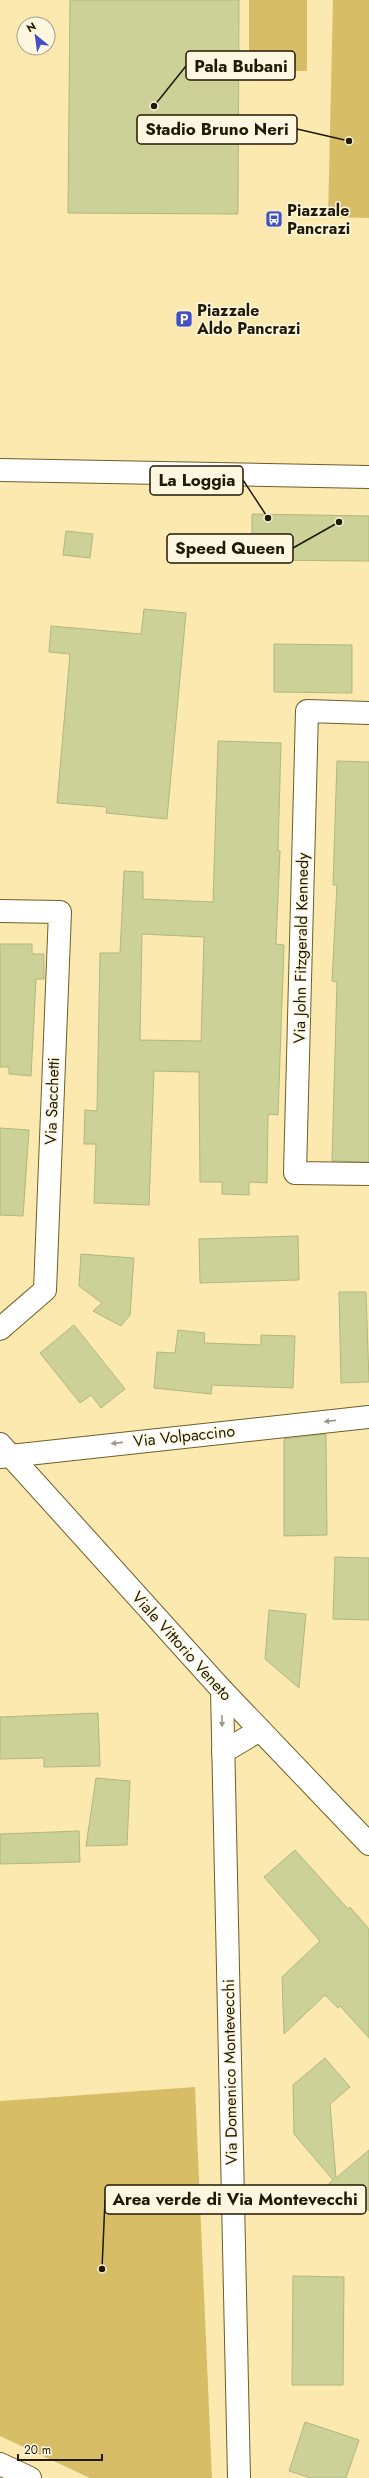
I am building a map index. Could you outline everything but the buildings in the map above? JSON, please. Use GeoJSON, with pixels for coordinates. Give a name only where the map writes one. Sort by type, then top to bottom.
{"type":"FeatureCollection","features":[{"type":"Feature","properties":{"kind":"street"},"geometry":{"type":"LineString","coordinates":[[0,470],[369,477]]}},
{"type":"Feature","properties":{"kind":"street","name":"Via John Fitzgerald Kennedy"},"geometry":{"type":"LineString","coordinates":[[369,713],[307,711],[295,1173],[369,1174]]}},
{"type":"Feature","properties":{"kind":"street","name":"Via Sacchetti"},"geometry":{"type":"LineString","coordinates":[[0,911],[60,912],[44,1290],[0,1329]]}},
{"type":"Feature","properties":{"kind":"street","name":"Via Volpaccino"},"geometry":{"type":"LineString","coordinates":[[3,1452],[369,1417]]}},
{"type":"Feature","properties":{"kind":"street","name":"Viale Vittorio Veneto"},"geometry":{"type":"LineString","coordinates":[[3,1452],[222,1690],[369,1844]]}},
{"type":"Feature","properties":{"kind":"street","name":"Via Domenico Montevecchi"},"geometry":{"type":"LineString","coordinates":[[222,1690],[239,2478]]}},
{"type":"Feature","properties":{"kind":"street"},"geometry":{"type":"LineString","coordinates":[[223,1752],[260,1730]]}},
{"type":"Feature","properties":{"kind":"street"},"geometry":{"type":"LineString","coordinates":[[0,2464],[30,2478]]}},
{"type":"Feature","properties":{"kind":"shaded area"},"geometry":{"type":"Polygon","coordinates":[[[249,0],[307,0],[307,71],[249,71],[249,0]]]}},
{"type":"Feature","properties":{"kind":"shaded area"},"geometry":{"type":"Polygon","coordinates":[[[333,0],[369,0],[369,218],[328,217],[333,0]]]}},
{"type":"Feature","properties":{"kind":"shaded area"},"geometry":{"type":"Polygon","coordinates":[[[195,2087],[212,2478],[90,2478],[0,2436],[0,2101],[195,2087]]]}},
{"type":"Feature","properties":{"kind":"place","name":"Pala Bubani"},"geometry":{"type":"Point","coordinates":[154,106]}},
{"type":"Feature","properties":{"kind":"place","name":"Stadio Bruno Neri"},"geometry":{"type":"Point","coordinates":[349,141]}},
{"type":"Feature","properties":{"kind":"place","name":"Piazzale Pancrazi"},"geometry":{"type":"Point","coordinates":[274,219]}},
{"type":"Feature","properties":{"kind":"place","name":"Piazzale Aldo Pancrazi"},"geometry":{"type":"Point","coordinates":[184,319]}},
{"type":"Feature","properties":{"kind":"place","name":"La Loggia"},"geometry":{"type":"Point","coordinates":[268,518]}},
{"type":"Feature","properties":{"kind":"place","name":"Speed Queen"},"geometry":{"type":"Point","coordinates":[339,522]}},
{"type":"Feature","properties":{"kind":"place","name":"Area verde di Via Montevecchi"},"geometry":{"type":"Point","coordinates":[102,2269]}}]}
